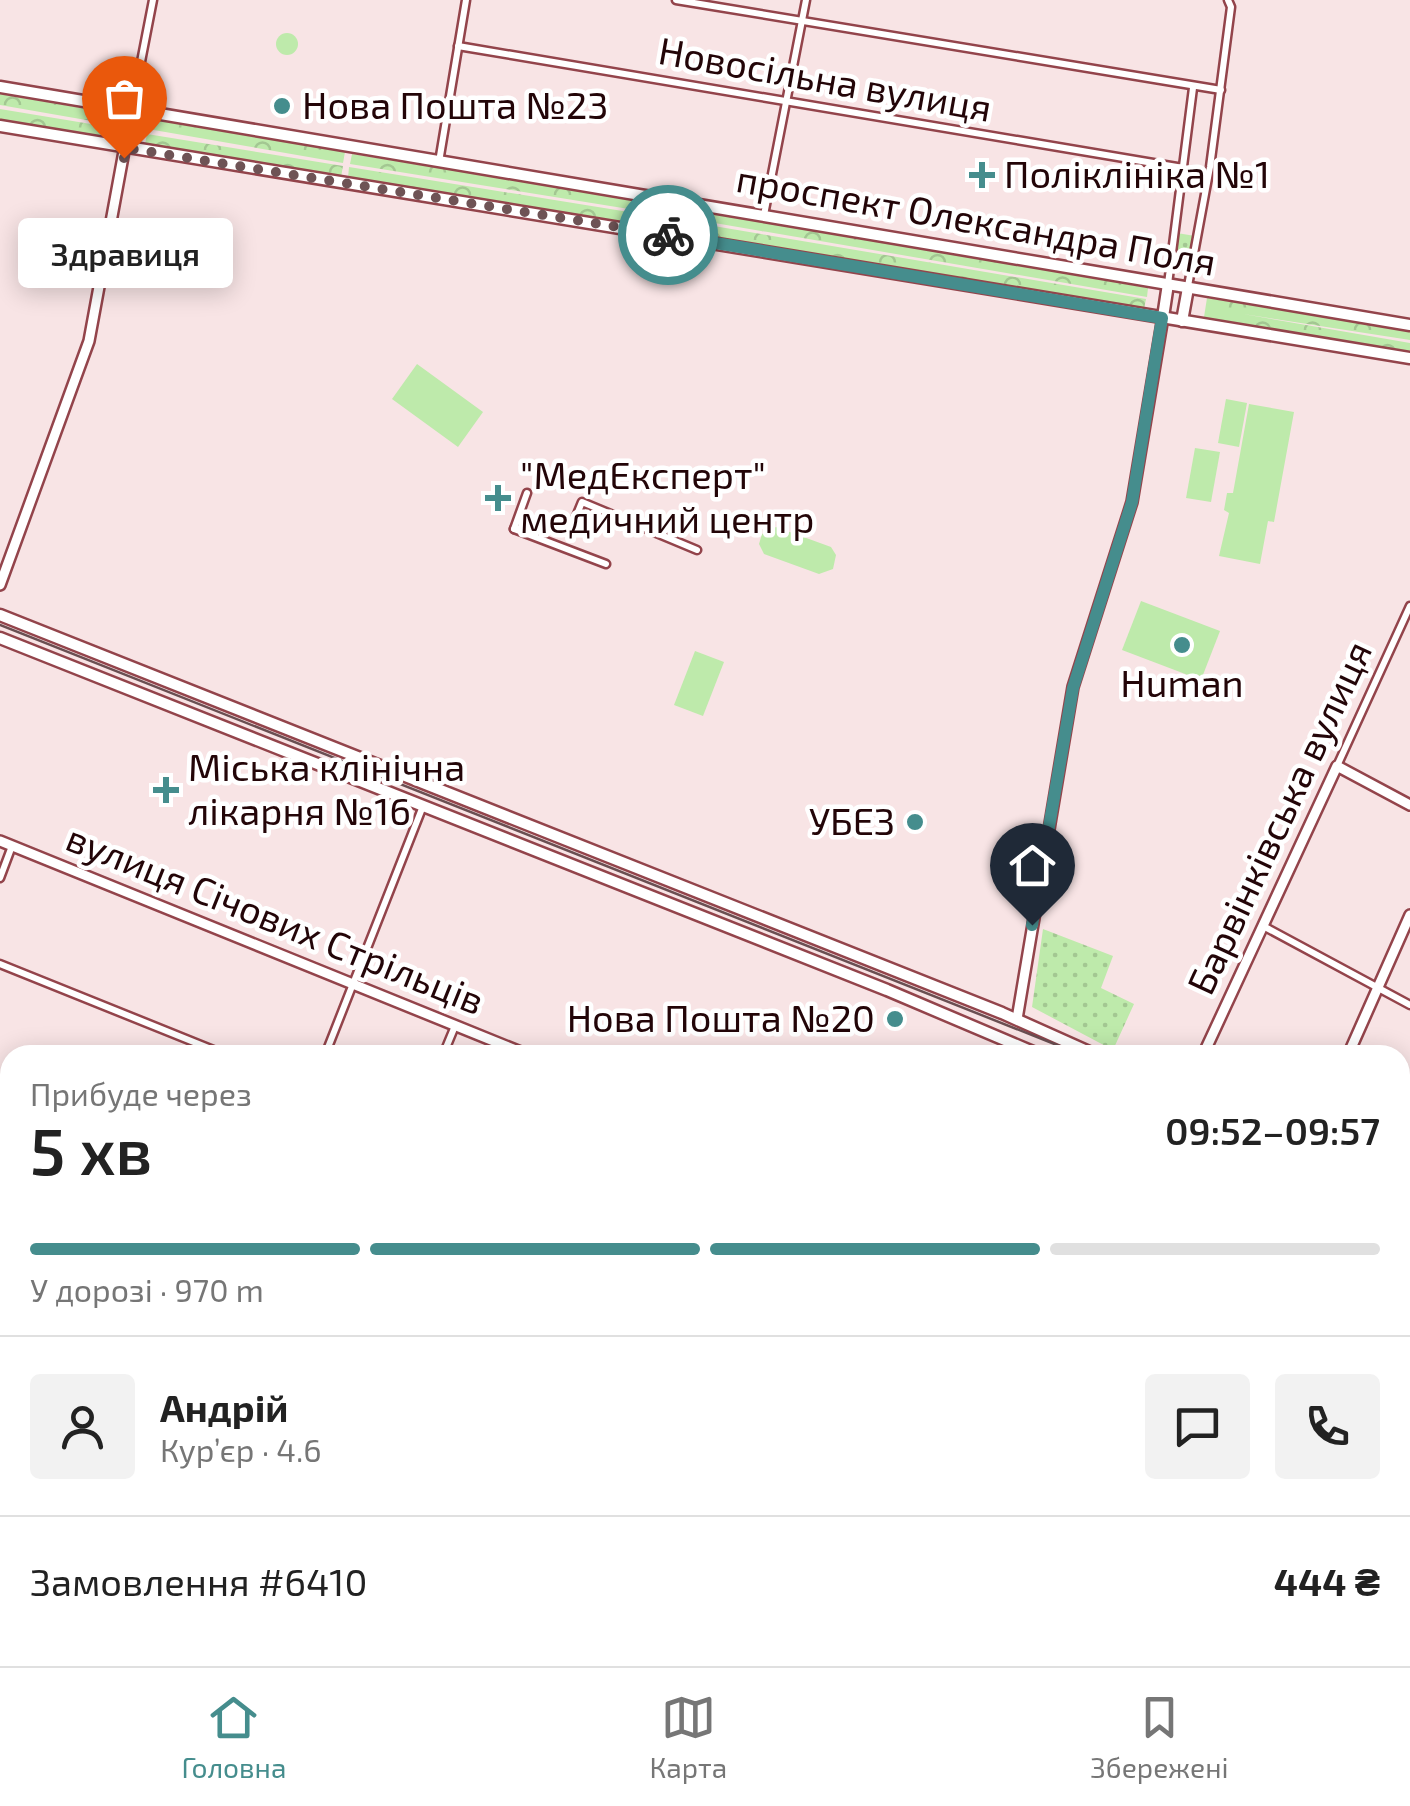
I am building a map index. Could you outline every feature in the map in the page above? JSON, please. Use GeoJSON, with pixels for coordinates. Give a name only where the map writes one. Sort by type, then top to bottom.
{"type":"FeatureCollection","features":[{"type":"Feature","properties":{"kind":"main road","name":"проспект Олександра Поля"},"geometry":{"type":"LineString","coordinates":[[0,87],[1410,325]]}},
{"type":"Feature","properties":{"kind":"main road","name":"проспект Олександра Поля"},"geometry":{"type":"LineString","coordinates":[[0,126],[1410,358]]}},
{"type":"Feature","properties":{"kind":"main road"},"geometry":{"type":"LineString","coordinates":[[1162,318],[1168,284]]}},
{"type":"Feature","properties":{"kind":"main road"},"geometry":{"type":"LineString","coordinates":[[1182,321],[1188,288]]}},
{"type":"Feature","properties":{"kind":"main road"},"geometry":{"type":"LineString","coordinates":[[0,614],[1074,1045]]}},
{"type":"Feature","properties":{"kind":"main road"},"geometry":{"type":"LineString","coordinates":[[0,638],[1022,1045]]}},
{"type":"Feature","properties":{"kind":"main road"},"geometry":{"type":"LineString","coordinates":[[423,806],[431,786]]}},
{"type":"Feature","properties":{"kind":"main road"},"geometry":{"type":"LineString","coordinates":[[676,906],[684,886]]}},
{"type":"Feature","properties":{"kind":"main road"},"geometry":{"type":"LineString","coordinates":[[1013,1041],[1017,1019]]}},
{"type":"Feature","properties":{"kind":"street"},"geometry":{"type":"LineString","coordinates":[[0,585],[89,341],[152,0]]}},
{"type":"Feature","properties":{"kind":"street"},"geometry":{"type":"LineString","coordinates":[[439,163],[466,0]]}},
{"type":"Feature","properties":{"kind":"street"},"geometry":{"type":"LineString","coordinates":[[676,0],[1220,90]]}},
{"type":"Feature","properties":{"kind":"street"},"geometry":{"type":"LineString","coordinates":[[764,216],[806,0]]}},
{"type":"Feature","properties":{"kind":"street"},"geometry":{"type":"LineString","coordinates":[[1188,288],[1232,7],[1228,0]]}},
{"type":"Feature","properties":{"kind":"street","name":"Новосільна вулиця"},"geometry":{"type":"LineString","coordinates":[[458,46],[1183,168]]}},
{"type":"Feature","properties":{"kind":"street"},"geometry":{"type":"LineString","coordinates":[[1168,284],[1193,88]]}},
{"type":"Feature","properties":{"kind":"street"},"geometry":{"type":"LineString","coordinates":[[1017,1019],[1073,688],[1132,502],[1162,318]]}},
{"type":"Feature","properties":{"kind":"street"},"geometry":{"type":"LineString","coordinates":[[514,529],[527,493]]}},
{"type":"Feature","properties":{"kind":"street"},"geometry":{"type":"LineString","coordinates":[[514,529],[573,524],[582,502],[696,550]]}},
{"type":"Feature","properties":{"kind":"street"},"geometry":{"type":"LineString","coordinates":[[514,529],[606,564]]}},
{"type":"Feature","properties":{"kind":"street","name":"Барвінківська вулиця"},"geometry":{"type":"LineString","coordinates":[[1208,1045],[1410,606]]}},
{"type":"Feature","properties":{"kind":"street"},"geometry":{"type":"LineString","coordinates":[[1337,766],[1410,805]]}},
{"type":"Feature","properties":{"kind":"street"},"geometry":{"type":"LineString","coordinates":[[329,1045],[423,806]]}},
{"type":"Feature","properties":{"kind":"street","name":"вулиця Січових Стрільців"},"geometry":{"type":"LineString","coordinates":[[0,841],[504,1045]]}},
{"type":"Feature","properties":{"kind":"street"},"geometry":{"type":"LineString","coordinates":[[0,878],[12,846]]}},
{"type":"Feature","properties":{"kind":"street"},"geometry":{"type":"LineString","coordinates":[[1352,1045],[1410,915]]}},
{"type":"Feature","properties":{"kind":"street"},"geometry":{"type":"LineString","coordinates":[[1265,927],[1410,1005]]}},
{"type":"Feature","properties":{"kind":"street"},"geometry":{"type":"LineString","coordinates":[[0,964],[201,1045]]}},
{"type":"Feature","properties":{"kind":"street"},"geometry":{"type":"LineString","coordinates":[[447,1045],[456,1025]]}},
{"type":"Feature","properties":{"kind":"green space"},"geometry":{"type":"Polygon","coordinates":[[[287,33],[295,36],[295,52],[287,55],[279,52],[276,44],[279,36],[287,33]]]}},
{"type":"Feature","properties":{"kind":"green space"},"geometry":{"type":"Polygon","coordinates":[[[0,94],[111,113],[109,124],[0,105],[0,94]]]}},
{"type":"Feature","properties":{"kind":"green space"},"geometry":{"type":"Polygon","coordinates":[[[0,109],[109,127],[107,138],[0,120],[0,109]]]}},
{"type":"Feature","properties":{"kind":"green space"},"geometry":{"type":"Polygon","coordinates":[[[149,119],[345,152],[343,163],[148,129],[149,119]]]}},
{"type":"Feature","properties":{"kind":"green space"},"geometry":{"type":"Polygon","coordinates":[[[147,134],[343,166],[341,177],[145,144],[147,134]]]}},
{"type":"Feature","properties":{"kind":"green space"},"geometry":{"type":"Polygon","coordinates":[[[352,154],[699,210],[697,220],[350,164],[352,154]]]}},
{"type":"Feature","properties":{"kind":"green space"},"geometry":{"type":"Polygon","coordinates":[[[349,167],[697,223],[695,234],[348,178],[349,167]]]}},
{"type":"Feature","properties":{"kind":"green space"},"geometry":{"type":"Polygon","coordinates":[[[704,211],[1148,288],[1147,297],[703,221],[704,211]]]}},
{"type":"Feature","properties":{"kind":"green space"},"geometry":{"type":"Polygon","coordinates":[[[702,224],[1146,299],[1144,309],[701,234],[702,224]]]}},
{"type":"Feature","properties":{"kind":"green space"},"geometry":{"type":"Polygon","coordinates":[[[1177,233],[1195,236],[1188,271],[1173,269],[1177,233]]]}},
{"type":"Feature","properties":{"kind":"green space"},"geometry":{"type":"Polygon","coordinates":[[[1207,298],[1410,331],[1410,340],[1243,314],[1410,343],[1410,352],[1204,317],[1207,298]]]}},
{"type":"Feature","properties":{"kind":"green space"},"geometry":{"type":"Polygon","coordinates":[[[417,364],[483,412],[458,447],[392,399],[417,364]]]}},
{"type":"Feature","properties":{"kind":"green space"},"geometry":{"type":"Polygon","coordinates":[[[1226,399],[1247,403],[1239,447],[1218,443],[1226,399]]]}},
{"type":"Feature","properties":{"kind":"green space"},"geometry":{"type":"Polygon","coordinates":[[[1249,404],[1294,412],[1274,522],[1268,521],[1260,564],[1219,556],[1229,513],[1224,510],[1227,493],[1233,493],[1249,404]]]}},
{"type":"Feature","properties":{"kind":"green space"},"geometry":{"type":"Polygon","coordinates":[[[1195,448],[1220,452],[1211,502],[1186,498],[1195,448]]]}},
{"type":"Feature","properties":{"kind":"green space"},"geometry":{"type":"Polygon","coordinates":[[[776,527],[831,547],[836,555],[833,569],[819,574],[764,554],[759,544],[762,534],[776,527]]]}},
{"type":"Feature","properties":{"kind":"green space","name":"Human"},"geometry":{"type":"Polygon","coordinates":[[[1141,601],[1220,631],[1201,680],[1122,650],[1141,601]]]}},
{"type":"Feature","properties":{"kind":"green space"},"geometry":{"type":"Polygon","coordinates":[[[695,651],[724,662],[703,716],[674,705],[695,651]]]}},
{"type":"Feature","properties":{"kind":"green space"},"geometry":{"type":"Polygon","coordinates":[[[1043,929],[1113,956],[1101,988],[1134,1004],[1115,1045],[1104,1045],[1032,1007],[1043,929]]]}},
{"type":"Feature","properties":{"kind":"tram line"},"geometry":{"type":"LineString","coordinates":[[0,625],[1057,1045]]}},
{"type":"Feature","properties":{"kind":"way so far"},"geometry":{"type":"LineString","coordinates":[[124,158],[126,148],[668,235]]}},
{"type":"Feature","properties":{"kind":"place","name":"Нова Пошта №23"},"geometry":{"type":"Point","coordinates":[282,106]}},
{"type":"Feature","properties":{"kind":"place","name":"Здравиця"},"geometry":{"type":"Point","coordinates":[124,158]}},
{"type":"Feature","properties":{"kind":"place","name":"Поліклініка №1"},"geometry":{"type":"Point","coordinates":[982,175]}},
{"type":"Feature","properties":{"kind":"place","name":"\"МедЕксперт\" медичний центр"},"geometry":{"type":"Point","coordinates":[498,498]}},
{"type":"Feature","properties":{"kind":"place","name":"Human"},"geometry":{"type":"Point","coordinates":[1182,645]}},
{"type":"Feature","properties":{"kind":"place","name":"Міська клінічна лікарня №16"},"geometry":{"type":"Point","coordinates":[166,790]}},
{"type":"Feature","properties":{"kind":"place","name":"УБЕЗ"},"geometry":{"type":"Point","coordinates":[915,822]}},
{"type":"Feature","properties":{"kind":"place","name":"Нова Пошта №20"},"geometry":{"type":"Point","coordinates":[895,1019]}},
{"type":"Feature","properties":{"kind":"route"},"geometry":{"type":"LineString","coordinates":[[668,235],[1162,318],[1132,502],[1073,688],[1032,925]]}}]}
